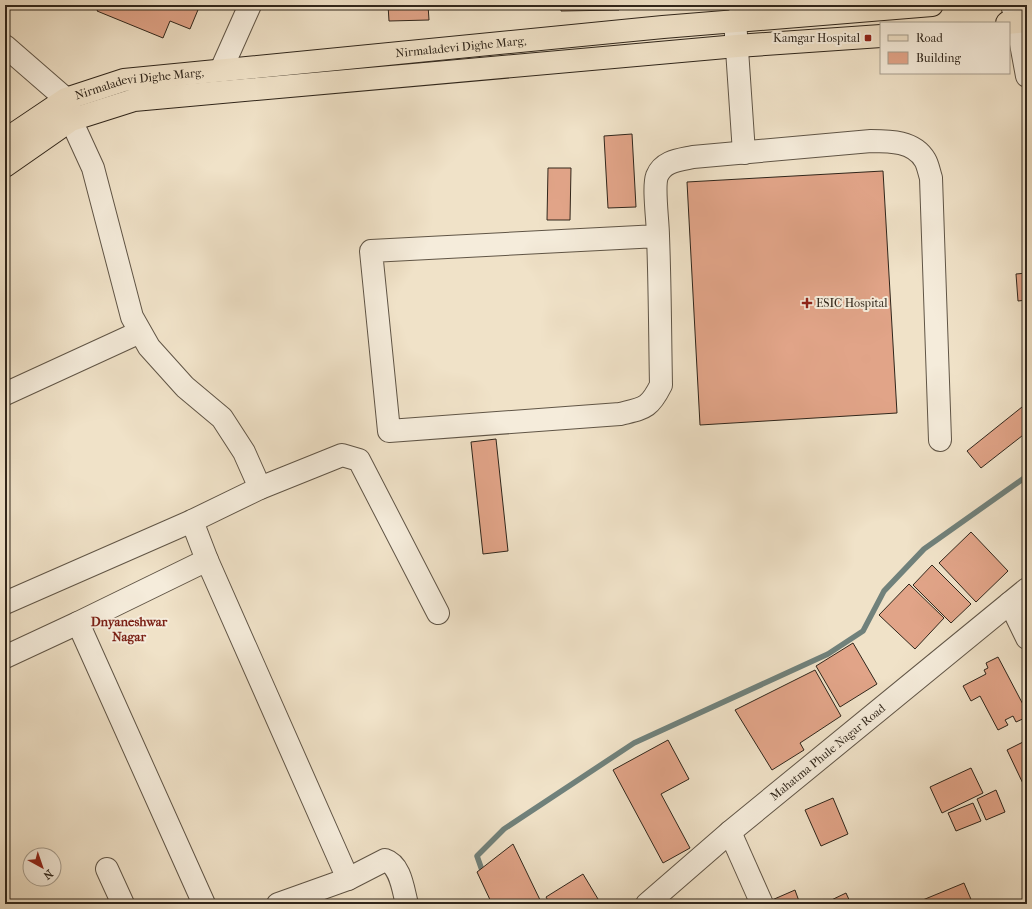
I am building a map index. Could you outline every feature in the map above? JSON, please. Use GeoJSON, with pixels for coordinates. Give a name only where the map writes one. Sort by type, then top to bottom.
{"type":"FeatureCollection","features":[{"type":"Feature","properties":{"kind":"main road","name":"Nirmaladevi Dighe Marg,"},"geometry":{"type":"LineString","coordinates":[[5,140],[124,80],[735,20],[811,9],[932,5]]}},
{"type":"Feature","properties":{"kind":"main road","name":"Nirmaladevi Dighe Marg,"},"geometry":{"type":"LineString","coordinates":[[5,166],[68,109],[134,100],[737,46],[880,36]]}},
{"type":"Feature","properties":{"kind":"street"},"geometry":{"type":"LineString","coordinates":[[221,70],[250,5]]}},
{"type":"Feature","properties":{"kind":"street"},"geometry":{"type":"LineString","coordinates":[[1016,18],[1027,76]]}},
{"type":"Feature","properties":{"kind":"street"},"geometry":{"type":"LineString","coordinates":[[735,20],[744,153]]}},
{"type":"Feature","properties":{"kind":"street"},"geometry":{"type":"LineString","coordinates":[[5,46],[68,109],[93,168],[132,317],[140,332],[149,347],[185,387],[222,418],[244,452],[260,488]]}},
{"type":"Feature","properties":{"kind":"street"},"geometry":{"type":"LineString","coordinates":[[658,236],[371,251],[389,431],[620,414],[640,409],[653,401],[661,385],[657,177],[663,166],[676,160],[693,157],[894,141],[914,148],[925,160],[931,178],[940,440]]}},
{"type":"Feature","properties":{"kind":"street"},"geometry":{"type":"LineString","coordinates":[[5,394],[140,332]]}},
{"type":"Feature","properties":{"kind":"street"},"geometry":{"type":"LineString","coordinates":[[5,603],[192,521],[260,488],[342,454],[359,460],[438,613]]}},
{"type":"Feature","properties":{"kind":"street"},"geometry":{"type":"LineString","coordinates":[[192,521],[207,560],[348,879]]}},
{"type":"Feature","properties":{"kind":"street"},"geometry":{"type":"LineString","coordinates":[[5,657],[207,560]]}},
{"type":"Feature","properties":{"kind":"street","name":"Mahatma Phule Nagar Road"},"geometry":{"type":"LineString","coordinates":[[647,904],[730,832],[1027,589]]}},
{"type":"Feature","properties":{"kind":"street"},"geometry":{"type":"LineString","coordinates":[[1010,603],[1027,638]]}},
{"type":"Feature","properties":{"kind":"street"},"geometry":{"type":"LineString","coordinates":[[78,623],[204,904]]}},
{"type":"Feature","properties":{"kind":"street"},"geometry":{"type":"LineString","coordinates":[[730,832],[762,904]]}},
{"type":"Feature","properties":{"kind":"street"},"geometry":{"type":"LineString","coordinates":[[278,904],[348,879],[385,860],[391,862],[397,872],[407,904]]}},
{"type":"Feature","properties":{"kind":"street"},"geometry":{"type":"LineString","coordinates":[[107,869],[123,904]]}},
{"type":"Feature","properties":{"kind":"building"},"geometry":{"type":"Polygon","coordinates":[[[100,5],[200,5],[190,29],[170,21],[163,38],[97,11],[100,5]]]}},
{"type":"Feature","properties":{"kind":"building"},"geometry":{"type":"Polygon","coordinates":[[[388,5],[428,5],[429,20],[389,21],[388,5]]]}},
{"type":"Feature","properties":{"kind":"building"},"geometry":{"type":"Polygon","coordinates":[[[561,5],[619,5],[619,10],[561,11],[561,5]]]}},
{"type":"Feature","properties":{"kind":"building"},"geometry":{"type":"Polygon","coordinates":[[[632,134],[636,207],[608,208],[604,136],[632,134]]]}},
{"type":"Feature","properties":{"kind":"building"},"geometry":{"type":"Polygon","coordinates":[[[548,168],[571,168],[570,220],[547,220],[548,168]]]}},
{"type":"Feature","properties":{"kind":"building","name":"ESIC Hospital"},"geometry":{"type":"Polygon","coordinates":[[[883,171],[897,413],[700,425],[687,182],[883,171]]]}},
{"type":"Feature","properties":{"kind":"building"},"geometry":{"type":"Polygon","coordinates":[[[1027,273],[1027,300],[1018,301],[1016,274],[1027,273]]]}},
{"type":"Feature","properties":{"kind":"building"},"geometry":{"type":"Polygon","coordinates":[[[1027,403],[1027,432],[981,468],[967,451],[1027,403]]]}},
{"type":"Feature","properties":{"kind":"building"},"geometry":{"type":"Polygon","coordinates":[[[496,439],[508,551],[483,554],[471,442],[496,439]]]}},
{"type":"Feature","properties":{"kind":"building"},"geometry":{"type":"Polygon","coordinates":[[[971,532],[1008,571],[976,602],[939,563],[971,532]]]}},
{"type":"Feature","properties":{"kind":"building"},"geometry":{"type":"Polygon","coordinates":[[[932,565],[971,604],[951,623],[913,585],[932,565]]]}},
{"type":"Feature","properties":{"kind":"building"},"geometry":{"type":"Polygon","coordinates":[[[909,584],[944,618],[915,649],[879,615],[909,584]]]}},
{"type":"Feature","properties":{"kind":"building"},"geometry":{"type":"Polygon","coordinates":[[[853,643],[877,684],[840,707],[816,666],[853,643]]]}},
{"type":"Feature","properties":{"kind":"building"},"geometry":{"type":"Polygon","coordinates":[[[998,657],[1027,712],[1027,717],[1016,722],[1013,716],[1005,720],[1008,725],[998,730],[980,696],[971,701],[963,686],[986,674],[984,670],[988,668],[986,663],[998,657]]]}},
{"type":"Feature","properties":{"kind":"building"},"geometry":{"type":"Polygon","coordinates":[[[815,670],[841,716],[800,743],[804,750],[772,770],[735,710],[815,670]]]}},
{"type":"Feature","properties":{"kind":"building"},"geometry":{"type":"Polygon","coordinates":[[[668,740],[689,779],[661,794],[690,848],[663,863],[613,770],[668,740]]]}},
{"type":"Feature","properties":{"kind":"building"},"geometry":{"type":"Polygon","coordinates":[[[1027,740],[1027,792],[1007,750],[1027,740]]]}},
{"type":"Feature","properties":{"kind":"building"},"geometry":{"type":"Polygon","coordinates":[[[971,768],[983,793],[942,813],[930,787],[971,768]]]}},
{"type":"Feature","properties":{"kind":"building"},"geometry":{"type":"Polygon","coordinates":[[[996,790],[1005,812],[986,820],[977,799],[996,790]]]}},
{"type":"Feature","properties":{"kind":"building"},"geometry":{"type":"Polygon","coordinates":[[[833,798],[848,834],[821,846],[805,810],[833,798]]]}},
{"type":"Feature","properties":{"kind":"building"},"geometry":{"type":"Polygon","coordinates":[[[973,803],[981,821],[956,831],[948,813],[973,803]]]}},
{"type":"Feature","properties":{"kind":"building"},"geometry":{"type":"Polygon","coordinates":[[[513,844],[542,904],[492,904],[477,872],[513,844]]]}},
{"type":"Feature","properties":{"kind":"building"},"geometry":{"type":"Polygon","coordinates":[[[583,874],[601,904],[550,904],[546,897],[583,874]]]}},
{"type":"Feature","properties":{"kind":"building"},"geometry":{"type":"Polygon","coordinates":[[[964,883],[973,904],[913,904],[964,883]]]}},
{"type":"Feature","properties":{"kind":"building"},"geometry":{"type":"Polygon","coordinates":[[[795,890],[800,904],[774,904],[772,900],[795,890]]]}},
{"type":"Feature","properties":{"kind":"building"},"geometry":{"type":"Polygon","coordinates":[[[846,893],[851,904],[823,904],[846,893]]]}},
{"type":"Feature","properties":{"kind":"waterway"},"geometry":{"type":"LineString","coordinates":[[484,876],[477,856],[504,829],[634,743],[828,654],[863,631],[884,591],[924,549],[1027,476]]}},
{"type":"Feature","properties":{"kind":"place","name":"Kamgar Hospital"},"geometry":{"type":"Point","coordinates":[868,38]}},
{"type":"Feature","properties":{"kind":"place","name":"ESIC Hospital"},"geometry":{"type":"Point","coordinates":[807,303]}},
{"type":"Feature","properties":{"kind":"district","name":"Dnyaneshwar Nagar"},"geometry":{"type":"Point","coordinates":[129,628]}}]}
